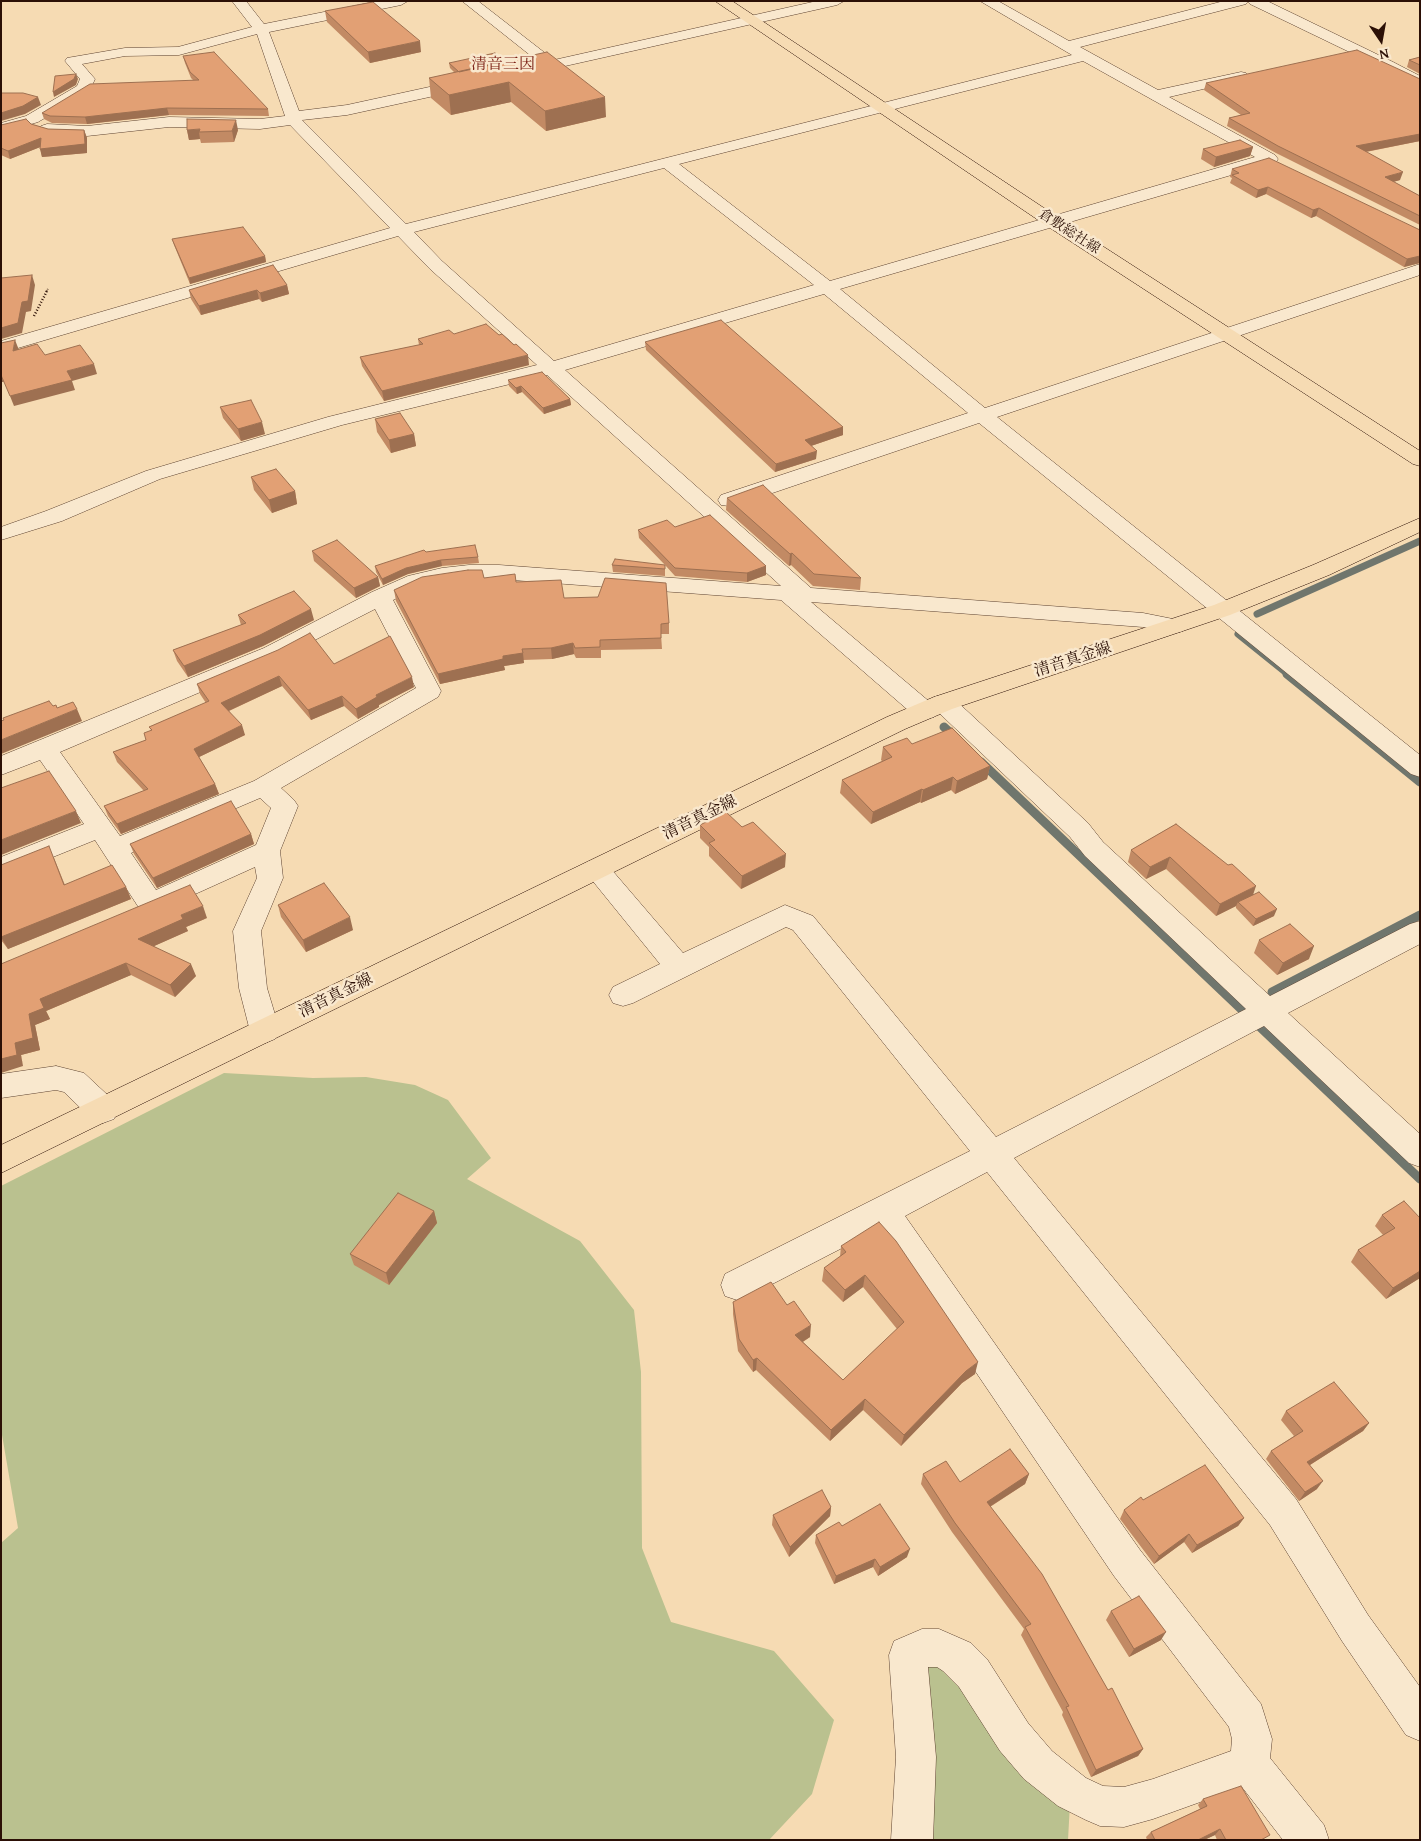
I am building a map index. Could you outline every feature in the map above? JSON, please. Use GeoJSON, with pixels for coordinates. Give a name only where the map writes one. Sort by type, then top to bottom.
{"type":"FeatureCollection","features":[{"type":"Feature","properties":{"kind":"main road","name":"倉敷総社線"},"geometry":{"type":"LineString","coordinates":[[722,1],[1053,222],[1420,460]]}},
{"type":"Feature","properties":{"kind":"main road","name":"清音真金線"},"geometry":{"type":"LineString","coordinates":[[1,1160],[896,723],[934,707],[1222,610],[1321,570],[1420,524]]}},
{"type":"Feature","properties":{"kind":"street"},"geometry":{"type":"LineString","coordinates":[[239,1],[261,29],[278,71],[286,101],[294,118],[436,265],[705,508],[796,595],[934,707],[1010,764],[1079,830],[1094,849],[1257,1016],[1420,1154]]}},
{"type":"Feature","properties":{"kind":"street"},"geometry":{"type":"LineString","coordinates":[[1,128],[34,117],[84,89],[88,79],[72,61],[125,52],[179,51],[261,29],[401,1]]}},
{"type":"Feature","properties":{"kind":"street"},"geometry":{"type":"LineString","coordinates":[[469,1],[551,65]]}},
{"type":"Feature","properties":{"kind":"street"},"geometry":{"type":"LineString","coordinates":[[512,74],[837,1]]}},
{"type":"Feature","properties":{"kind":"street"},"geometry":{"type":"LineString","coordinates":[[987,1],[1286,167]]}},
{"type":"Feature","properties":{"kind":"street"},"geometry":{"type":"LineString","coordinates":[[1066,46],[1241,1]]}},
{"type":"Feature","properties":{"kind":"street"},"geometry":{"type":"LineString","coordinates":[[1255,1],[1420,82]]}},
{"type":"Feature","properties":{"kind":"street"},"geometry":{"type":"LineString","coordinates":[[1338,54],[1357,50]]}},
{"type":"Feature","properties":{"kind":"street"},"geometry":{"type":"LineString","coordinates":[[1,347],[403,230],[1084,56]]}},
{"type":"Feature","properties":{"kind":"street"},"geometry":{"type":"LineString","coordinates":[[1388,65],[1412,60]]}},
{"type":"Feature","properties":{"kind":"street"},"geometry":{"type":"LineString","coordinates":[[1156,95],[1252,74]]}},
{"type":"Feature","properties":{"kind":"street"},"geometry":{"type":"LineString","coordinates":[[13,108],[34,117],[40,127],[51,130],[87,130],[169,122],[260,124],[347,110],[483,80]]}},
{"type":"Feature","properties":{"kind":"street"},"geometry":{"type":"LineString","coordinates":[[1,534],[172,469],[336,421],[550,368],[1269,158]]}},
{"type":"Feature","properties":{"kind":"street"},"geometry":{"type":"LineString","coordinates":[[666,162],[827,287],[1222,610],[1243,624],[1420,768]]}},
{"type":"Feature","properties":{"kind":"street"},"geometry":{"type":"LineString","coordinates":[[705,508],[1420,269]]}},
{"type":"Feature","properties":{"kind":"street"},"geometry":{"type":"LineString","coordinates":[[1,766],[272,653],[380,597],[416,581],[442,575],[469,572],[499,572],[1049,612],[1143,620],[1176,626]]}},
{"type":"Feature","properties":{"kind":"street"},"geometry":{"type":"LineString","coordinates":[[115,848],[263,787],[429,691],[380,597]]}},
{"type":"Feature","properties":{"kind":"street"},"geometry":{"type":"LineString","coordinates":[[45,749],[99,828],[115,848],[151,904]]}},
{"type":"Feature","properties":{"kind":"street"},"geometry":{"type":"LineString","coordinates":[[263,787],[285,806],[267,851],[270,878],[247,931],[253,988],[265,1031]]}},
{"type":"Feature","properties":{"kind":"street"},"geometry":{"type":"LineString","coordinates":[[1,868],[99,828]]}},
{"type":"Feature","properties":{"kind":"street"},"geometry":{"type":"LineString","coordinates":[[125,915],[267,851]]}},
{"type":"Feature","properties":{"kind":"street"},"geometry":{"type":"LineString","coordinates":[[596,869],[679,967]]}},
{"type":"Feature","properties":{"kind":"street"},"geometry":{"type":"LineString","coordinates":[[623,995],[785,915],[803,923],[1283,1512],[1355,1628],[1420,1721]]}},
{"type":"Feature","properties":{"kind":"street"},"geometry":{"type":"LineString","coordinates":[[737,1285],[884,1211],[1420,931]]}},
{"type":"Feature","properties":{"kind":"street"},"geometry":{"type":"LineString","coordinates":[[1,1086],[56,1078],[73,1082],[103,1110]]}},
{"type":"Feature","properties":{"kind":"street"},"geometry":{"type":"LineString","coordinates":[[884,1211],[1127,1563],[1247,1718],[1252,1739],[1250,1764],[1309,1840]]}},
{"type":"Feature","properties":{"kind":"street"},"geometry":{"type":"LineString","coordinates":[[912,1840],[916,1757],[908,1655],[922,1648],[939,1648],[957,1657],[973,1672],[1014,1737],[1038,1765],[1072,1792],[1100,1806],[1124,1807],[1153,1799],[1250,1764]]}},
{"type":"Feature","properties":{"kind":"path"},"geometry":{"type":"LineString","coordinates":[[32,319],[48,290]]}},
{"type":"Feature","properties":{"kind":"green space"},"geometry":{"type":"Polygon","coordinates":[[[224,1073],[313,1078],[366,1077],[415,1085],[448,1100],[491,1158],[467,1179],[580,1241],[634,1310],[641,1372],[642,1548],[671,1622],[774,1651],[834,1720],[812,1794],[769,1840],[1,1840],[1,1543],[18,1528],[1,1429],[1,1186],[224,1073]]]}},
{"type":"Feature","properties":{"kind":"green space"},"geometry":{"type":"Polygon","coordinates":[[[939,1663],[1070,1803],[1068,1840],[930,1840],[923,1666],[939,1663]]]}},
{"type":"Feature","properties":{"kind":"building"},"geometry":{"type":"Polygon","coordinates":[[[373,2],[420,41],[368,52],[325,11],[373,2]]]}},
{"type":"Feature","properties":{"kind":"building"},"geometry":{"type":"Polygon","coordinates":[[[1357,50],[1420,79],[1420,134],[1356,146],[1403,172],[1385,177],[1420,196],[1420,216],[1278,146],[1229,118],[1250,113],[1206,83],[1357,50]]]}},
{"type":"Feature","properties":{"kind":"building"},"geometry":{"type":"Polygon","coordinates":[[[214,52],[268,109],[167,108],[85,117],[50,116],[42,113],[90,84],[199,80],[190,72],[183,56],[214,52]]]}},
{"type":"Feature","properties":{"kind":"building"},"geometry":{"type":"Polygon","coordinates":[[[547,52],[605,97],[545,111],[509,82],[449,95],[429,78],[547,52]]]}},
{"type":"Feature","properties":{"kind":"building"},"geometry":{"type":"Polygon","coordinates":[[[495,53],[504,62],[459,72],[449,63],[495,53]]]}},
{"type":"Feature","properties":{"kind":"building"},"geometry":{"type":"Polygon","coordinates":[[[1420,57],[1420,65],[1409,60],[1420,57]]]}},
{"type":"Feature","properties":{"kind":"building"},"geometry":{"type":"Polygon","coordinates":[[[76,74],[74,79],[53,92],[55,76],[76,74]]]}},
{"type":"Feature","properties":{"kind":"building"},"geometry":{"type":"Polygon","coordinates":[[[1,93],[23,93],[38,97],[23,106],[1,113],[1,93]]]}},
{"type":"Feature","properties":{"kind":"building"},"geometry":{"type":"Polygon","coordinates":[[[26,119],[31,124],[48,129],[84,130],[85,144],[40,149],[41,138],[8,151],[1,148],[1,125],[26,119]]]}},
{"type":"Feature","properties":{"kind":"building"},"geometry":{"type":"Polygon","coordinates":[[[187,119],[236,120],[232,131],[199,132],[200,129],[187,130],[187,119]]]}},
{"type":"Feature","properties":{"kind":"building"},"geometry":{"type":"Polygon","coordinates":[[[1240,140],[1253,147],[1216,157],[1203,149],[1240,140]]]}},
{"type":"Feature","properties":{"kind":"building"},"geometry":{"type":"Polygon","coordinates":[[[1269,158],[1420,230],[1420,256],[1407,259],[1319,208],[1313,210],[1268,187],[1258,190],[1232,175],[1239,173],[1232,169],[1269,158]]]}},
{"type":"Feature","properties":{"kind":"building"},"geometry":{"type":"Polygon","coordinates":[[[243,227],[265,256],[189,278],[172,239],[243,227]]]}},
{"type":"Feature","properties":{"kind":"building"},"geometry":{"type":"Polygon","coordinates":[[[273,265],[287,285],[260,293],[257,290],[199,306],[189,290],[273,265]]]}},
{"type":"Feature","properties":{"kind":"building"},"geometry":{"type":"Polygon","coordinates":[[[32,275],[28,301],[22,302],[18,323],[1,328],[1,278],[32,275]]]}},
{"type":"Feature","properties":{"kind":"building"},"geometry":{"type":"Polygon","coordinates":[[[721,320],[843,427],[805,440],[817,451],[776,464],[645,342],[721,320]]]}},
{"type":"Feature","properties":{"kind":"building"},"geometry":{"type":"Polygon","coordinates":[[[486,324],[499,335],[502,334],[514,345],[516,344],[528,355],[382,391],[360,357],[423,344],[418,339],[449,330],[454,334],[486,324]]]}},
{"type":"Feature","properties":{"kind":"building"},"geometry":{"type":"Polygon","coordinates":[[[15,340],[13,351],[37,344],[45,355],[80,345],[94,364],[67,371],[72,380],[10,396],[1,375],[1,343],[15,340]]]}},
{"type":"Feature","properties":{"kind":"building"},"geometry":{"type":"Polygon","coordinates":[[[542,372],[570,399],[543,408],[521,386],[516,388],[508,380],[542,372]]]}},
{"type":"Feature","properties":{"kind":"building"},"geometry":{"type":"Polygon","coordinates":[[[251,400],[262,422],[238,429],[220,407],[251,400]]]}},
{"type":"Feature","properties":{"kind":"building"},"geometry":{"type":"Polygon","coordinates":[[[400,413],[414,434],[389,440],[375,419],[400,413]]]}},
{"type":"Feature","properties":{"kind":"building"},"geometry":{"type":"Polygon","coordinates":[[[276,469],[295,491],[269,500],[251,477],[276,469]]]}},
{"type":"Feature","properties":{"kind":"building"},"geometry":{"type":"Polygon","coordinates":[[[763,485],[861,578],[814,574],[727,498],[763,485]]]}},
{"type":"Feature","properties":{"kind":"building"},"geometry":{"type":"Polygon","coordinates":[[[710,515],[766,566],[747,573],[675,568],[638,530],[667,520],[675,527],[710,515]]]}},
{"type":"Feature","properties":{"kind":"building"},"geometry":{"type":"Polygon","coordinates":[[[337,540],[378,577],[354,588],[312,551],[337,540]]]}},
{"type":"Feature","properties":{"kind":"building"},"geometry":{"type":"Polygon","coordinates":[[[475,545],[478,557],[441,560],[406,568],[382,579],[375,566],[424,550],[426,552],[475,545]]]}},
{"type":"Feature","properties":{"kind":"building"},"geometry":{"type":"Polygon","coordinates":[[[615,559],[665,565],[665,569],[612,565],[615,559]]]}},
{"type":"Feature","properties":{"kind":"building"},"geometry":{"type":"Polygon","coordinates":[[[468,570],[482,570],[484,578],[515,574],[516,582],[561,580],[564,598],[598,597],[605,578],[666,583],[669,623],[661,624],[661,638],[600,640],[600,647],[575,648],[573,643],[551,648],[522,649],[523,653],[503,656],[503,659],[438,674],[394,590],[422,577],[468,570]]]}},
{"type":"Feature","properties":{"kind":"building"},"geometry":{"type":"Polygon","coordinates":[[[294,591],[311,609],[260,635],[184,666],[173,650],[246,623],[238,615],[294,591]]]}},
{"type":"Feature","properties":{"kind":"building"},"geometry":{"type":"Polygon","coordinates":[[[310,633],[334,664],[390,636],[412,677],[376,695],[377,697],[356,709],[342,696],[308,710],[279,676],[221,703],[242,725],[194,749],[215,784],[117,824],[104,806],[148,789],[113,752],[146,740],[144,733],[152,730],[149,727],[209,701],[197,684],[278,650],[310,633]]]}},
{"type":"Feature","properties":{"kind":"building"},"geometry":{"type":"Polygon","coordinates":[[[49,701],[53,706],[56,705],[57,708],[73,702],[77,709],[1,740],[1,721],[4,720],[3,718],[49,701]]]}},
{"type":"Feature","properties":{"kind":"building"},"geometry":{"type":"Polygon","coordinates":[[[952,728],[990,766],[957,781],[953,777],[922,789],[873,812],[842,780],[892,757],[883,747],[907,738],[912,744],[952,728]]]}},
{"type":"Feature","properties":{"kind":"building"},"geometry":{"type":"Polygon","coordinates":[[[49,771],[76,811],[1,840],[1,788],[49,771]]]}},
{"type":"Feature","properties":{"kind":"building"},"geometry":{"type":"Polygon","coordinates":[[[231,801],[251,834],[153,878],[130,844],[231,801]]]}},
{"type":"Feature","properties":{"kind":"building"},"geometry":{"type":"Polygon","coordinates":[[[726,812],[742,827],[753,822],[786,854],[742,876],[709,843],[715,840],[700,825],[726,812]]]}},
{"type":"Feature","properties":{"kind":"building"},"geometry":{"type":"Polygon","coordinates":[[[1176,824],[1228,865],[1232,864],[1256,886],[1220,904],[1170,857],[1150,867],[1131,850],[1176,824]]]}},
{"type":"Feature","properties":{"kind":"building"},"geometry":{"type":"Polygon","coordinates":[[[49,846],[64,885],[112,865],[126,887],[1,937],[1,865],[49,846]]]}},
{"type":"Feature","properties":{"kind":"building"},"geometry":{"type":"Polygon","coordinates":[[[324,883],[350,917],[303,940],[278,905],[324,883]]]}},
{"type":"Feature","properties":{"kind":"building"},"geometry":{"type":"Polygon","coordinates":[[[190,885],[203,906],[181,915],[183,919],[138,939],[191,964],[170,985],[126,963],[40,999],[44,1008],[29,1014],[33,1038],[15,1043],[17,1055],[1,1059],[1,964],[190,885]]]}},
{"type":"Feature","properties":{"kind":"building"},"geometry":{"type":"Polygon","coordinates":[[[1259,892],[1277,909],[1256,919],[1238,902],[1259,892]]]}},
{"type":"Feature","properties":{"kind":"building"},"geometry":{"type":"Polygon","coordinates":[[[1290,924],[1314,946],[1283,963],[1259,940],[1290,924]]]}},
{"type":"Feature","properties":{"kind":"building"},"geometry":{"type":"Polygon","coordinates":[[[398,1193],[434,1211],[386,1273],[350,1254],[398,1193]]]}},
{"type":"Feature","properties":{"kind":"building"},"geometry":{"type":"Polygon","coordinates":[[[1404,1201],[1420,1218],[1420,1271],[1393,1288],[1358,1250],[1395,1228],[1382,1215],[1404,1201]]]}},
{"type":"Feature","properties":{"kind":"building"},"geometry":{"type":"Polygon","coordinates":[[[879,1222],[896,1241],[978,1362],[966,1371],[904,1435],[865,1399],[831,1430],[757,1358],[753,1360],[739,1339],[733,1302],[771,1282],[787,1305],[794,1301],[811,1325],[795,1335],[843,1380],[904,1322],[865,1275],[845,1290],[824,1268],[846,1252],[841,1246],[879,1222]]]}},
{"type":"Feature","properties":{"kind":"building"},"geometry":{"type":"Polygon","coordinates":[[[1334,1382],[1369,1423],[1307,1462],[1323,1481],[1305,1492],[1271,1451],[1303,1431],[1286,1411],[1334,1382]]]}},
{"type":"Feature","properties":{"kind":"building"},"geometry":{"type":"Polygon","coordinates":[[[1010,1449],[1029,1474],[987,1502],[1042,1574],[1108,1690],[1112,1688],[1143,1749],[1096,1770],[1066,1707],[1069,1706],[1025,1627],[1031,1624],[955,1523],[923,1474],[946,1461],[960,1482],[1010,1449]]]}},
{"type":"Feature","properties":{"kind":"building"},"geometry":{"type":"Polygon","coordinates":[[[1205,1465],[1244,1518],[1197,1545],[1189,1534],[1159,1556],[1124,1510],[1141,1497],[1143,1500],[1205,1465]]]}},
{"type":"Feature","properties":{"kind":"building"},"geometry":{"type":"Polygon","coordinates":[[[822,1490],[831,1507],[790,1547],[773,1515],[822,1490]]]}},
{"type":"Feature","properties":{"kind":"building"},"geometry":{"type":"Polygon","coordinates":[[[880,1504],[910,1549],[880,1567],[875,1559],[836,1576],[816,1535],[839,1522],[842,1526],[880,1504]]]}},
{"type":"Feature","properties":{"kind":"building"},"geometry":{"type":"Polygon","coordinates":[[[1139,1596],[1166,1632],[1134,1649],[1111,1611],[1139,1596]]]}},
{"type":"Feature","properties":{"kind":"building"},"geometry":{"type":"Polygon","coordinates":[[[1241,1786],[1270,1835],[1261,1840],[1226,1840],[1220,1829],[1198,1840],[1155,1840],[1151,1832],[1207,1806],[1203,1799],[1241,1786]]]}},
{"type":"Feature","properties":{"kind":"waterway"},"geometry":{"type":"LineString","coordinates":[[1257,614],[1420,541]]}},
{"type":"Feature","properties":{"kind":"waterway"},"geometry":{"type":"LineString","coordinates":[[1238,634],[1289,675]]}},
{"type":"Feature","properties":{"kind":"waterway"},"geometry":{"type":"LineString","coordinates":[[1287,674],[1420,782]]}},
{"type":"Feature","properties":{"kind":"waterway"},"geometry":{"type":"LineString","coordinates":[[944,727],[956,738]]}},
{"type":"Feature","properties":{"kind":"waterway"},"geometry":{"type":"LineString","coordinates":[[981,762],[1420,1179]]}},
{"type":"Feature","properties":{"kind":"waterway"},"geometry":{"type":"LineString","coordinates":[[1272,992],[1420,915]]}},
{"type":"Feature","properties":{"kind":"district","name":"清音三因"},"geometry":{"type":"Point","coordinates":[503,65]}}]}
